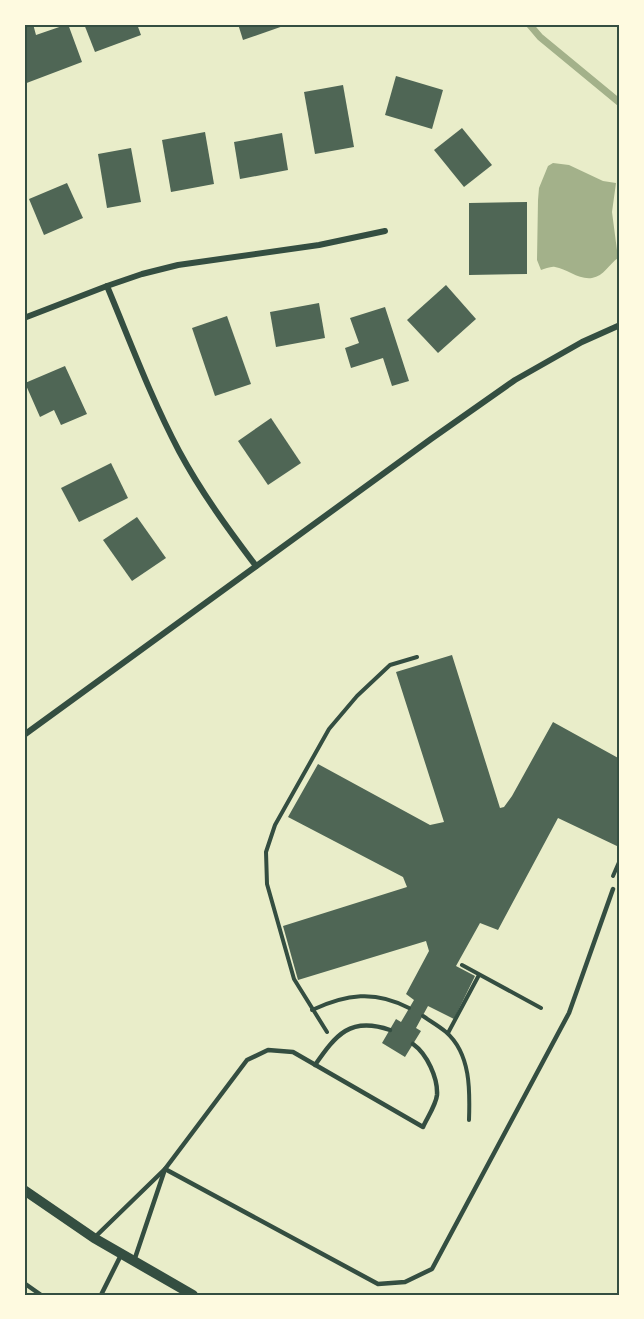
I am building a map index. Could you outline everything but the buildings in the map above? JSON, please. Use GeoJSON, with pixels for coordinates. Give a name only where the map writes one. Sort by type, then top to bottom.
{"type":"FeatureCollection","features":[{"type":"Feature","properties":{"kind":"street"},"geometry":{"type":"LineString","coordinates":[[24,318],[107,286],[178,265],[319,245],[385,231]]}},
{"type":"Feature","properties":{"kind":"street"},"geometry":{"type":"LineString","coordinates":[[107,286],[157,405],[179,450],[218,515],[256,566]]}},
{"type":"Feature","properties":{"kind":"street"},"geometry":{"type":"LineString","coordinates":[[24,735],[515,380],[582,342],[620,325]]}},
{"type":"Feature","properties":{"kind":"street"},"geometry":{"type":"LineString","coordinates":[[24,1190],[94,1238],[193,1295]]}},
{"type":"Feature","properties":{"kind":"lane"},"geometry":{"type":"LineString","coordinates":[[165,1169],[378,1284],[405,1282],[432,1269],[569,1013],[613,889]]}},
{"type":"Feature","properties":{"kind":"lane"},"geometry":{"type":"LineString","coordinates":[[315,1065],[334,1038],[353,1026],[378,1026],[390,1030]]}},
{"type":"Feature","properties":{"kind":"lane"},"geometry":{"type":"LineString","coordinates":[[94,1238],[165,1169],[247,1060],[268,1050],[293,1052],[423,1127],[437,1096],[432,1069],[423,1051],[413,1044]]}},
{"type":"Feature","properties":{"kind":"lane"},"geometry":{"type":"LineString","coordinates":[[134,1261],[165,1169]]}},
{"type":"Feature","properties":{"kind":"lane"},"geometry":{"type":"LineString","coordinates":[[101,1295],[122,1254]]}},
{"type":"Feature","properties":{"kind":"lane"},"geometry":{"type":"LineString","coordinates":[[24,1283],[40,1295]]}},
{"type":"Feature","properties":{"kind":"path"},"geometry":{"type":"LineString","coordinates":[[334,1038],[324,1029],[294,979],[267,884],[266,852],[275,825],[329,729],[357,696],[390,665],[417,657]]}},
{"type":"Feature","properties":{"kind":"path"},"geometry":{"type":"LineString","coordinates":[[462,965],[541,1008]]}},
{"type":"Feature","properties":{"kind":"path"},"geometry":{"type":"LineString","coordinates":[[448,1033],[479,975]]}},
{"type":"Feature","properties":{"kind":"path"},"geometry":{"type":"LineString","coordinates":[[312,1010],[335,999],[357,996],[376,997],[397,1002],[409,1008]]}},
{"type":"Feature","properties":{"kind":"path"},"geometry":{"type":"LineString","coordinates":[[423,1016],[448,1033],[461,1052],[470,1085],[469,1120]]}},
{"type":"Feature","properties":{"kind":"shaded area"},"geometry":{"type":"Polygon","coordinates":[[[553,163],[569,165],[603,181],[616,183],[612,212],[618,258],[596,277],[582,277],[553,267],[541,270],[537,260],[539,188],[548,166],[553,163]]]}},
{"type":"Feature","properties":{"kind":"waterway"},"geometry":{"type":"LineString","coordinates":[[529,24],[540,37],[620,103]]}}]}
